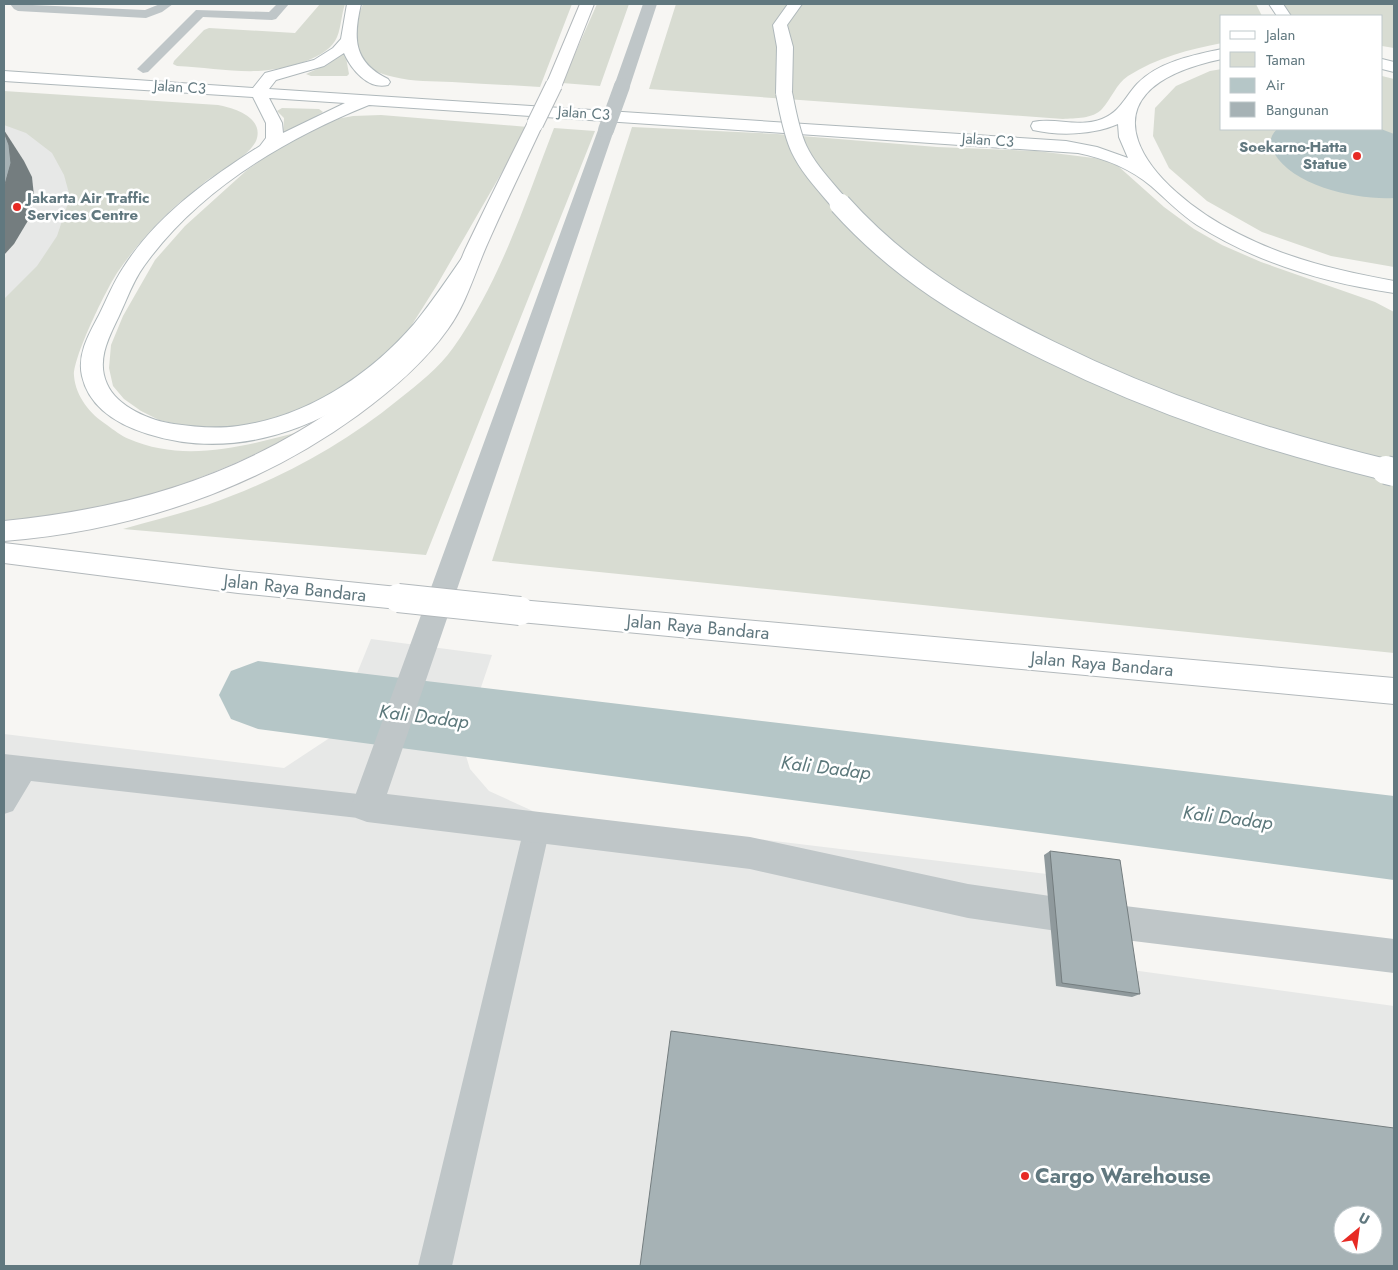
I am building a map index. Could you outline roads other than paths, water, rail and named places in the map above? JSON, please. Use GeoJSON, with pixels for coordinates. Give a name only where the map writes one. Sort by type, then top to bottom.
{"type":"FeatureCollection","features":[{"type":"Feature","properties":{"kind":"street"},"geometry":{"type":"LineString","coordinates":[[354,4],[350,20],[350,40],[355,64],[367,76],[382,82]]}},
{"type":"Feature","properties":{"kind":"street"},"geometry":{"type":"LineString","coordinates":[[4,531],[42,528],[88,520],[178,497],[224,479],[303,442],[377,391],[403,366],[451,309],[471,259],[554,85],[587,4]]}},
{"type":"Feature","properties":{"kind":"street"},"geometry":{"type":"LineString","coordinates":[[650,4],[626,92],[606,130],[368,807],[750,853],[968,901],[1094,919],[1394,956]]}},
{"type":"Feature","properties":{"kind":"street"},"geometry":{"type":"LineString","coordinates":[[795,4],[780,25],[790,39],[784,93],[800,151],[822,182],[851,217],[896,261],[950,300],[1072,363],[1147,397],[1234,428],[1326,455],[1394,472]]}},
{"type":"Feature","properties":{"kind":"street"},"geometry":{"type":"LineString","coordinates":[[1276,4],[1283,15]]}},
{"type":"Feature","properties":{"kind":"street"},"geometry":{"type":"LineString","coordinates":[[265,151],[275,138],[274,123],[258,92],[271,76],[299,70],[319,62],[338,51],[350,40]]}},
{"type":"Feature","properties":{"kind":"street"},"geometry":{"type":"LineString","coordinates":[[1220,55],[1177,66],[1152,78],[1134,97],[1129,107],[1126,129],[1127,141],[1143,167],[1171,197],[1189,211],[1238,241],[1313,270],[1366,283],[1394,287]]}},
{"type":"Feature","properties":{"kind":"street","name":"Jalan C3"},"geometry":{"type":"LineString","coordinates":[[123,68],[162,70]]}},
{"type":"Feature","properties":{"kind":"street","name":"Jalan C3"},"geometry":{"type":"LineString","coordinates":[[4,76],[1066,146],[1083,148],[1122,160],[1137,167],[1156,181]]}},
{"type":"Feature","properties":{"kind":"street"},"geometry":{"type":"LineString","coordinates":[[253,76],[318,79]]}},
{"type":"Feature","properties":{"kind":"street"},"geometry":{"type":"LineString","coordinates":[[354,81],[402,84]]}},
{"type":"Feature","properties":{"kind":"street"},"geometry":{"type":"LineString","coordinates":[[382,82],[372,99],[331,115],[265,151],[201,195],[160,236],[137,262],[93,347],[92,368],[95,382],[101,394],[114,408],[133,421],[179,434],[218,436],[265,429],[302,418],[324,408],[367,382],[391,361],[416,336],[471,259]]}},
{"type":"Feature","properties":{"kind":"street","name":"Jalan C3"},"geometry":{"type":"LineString","coordinates":[[530,92],[570,95]]}},
{"type":"Feature","properties":{"kind":"street","name":"Jalan C3"},"geometry":{"type":"LineString","coordinates":[[600,97],[626,92]]}},
{"type":"Feature","properties":{"kind":"street","name":"Jalan C3"},"geometry":{"type":"LineString","coordinates":[[1025,125],[1088,128],[1110,122],[1124,114],[1129,107]]}},
{"type":"Feature","properties":{"kind":"street"},"geometry":{"type":"LineString","coordinates":[[768,108],[808,110]]}},
{"type":"Feature","properties":{"kind":"street"},"geometry":{"type":"LineString","coordinates":[[1366,283],[1394,294]]}},
{"type":"Feature","properties":{"kind":"street","name":"Jalan Raya Bandara"},"geometry":{"type":"LineString","coordinates":[[4,553],[238,582],[520,611],[1394,691]]}},
{"type":"Feature","properties":{"kind":"lane"},"geometry":{"type":"LineString","coordinates":[[15,8],[146,14],[158,10],[167,4]]}},
{"type":"Feature","properties":{"kind":"lane"},"geometry":{"type":"LineString","coordinates":[[143,69],[200,12],[272,16],[283,4]]}},
{"type":"Feature","properties":{"kind":"lane"},"geometry":{"type":"LineString","coordinates":[[4,802],[14,768],[368,807]]}},
{"type":"Feature","properties":{"kind":"lane"},"geometry":{"type":"LineString","coordinates":[[435,1266],[537,828]]}},
{"type":"Feature","properties":{"kind":"water"},"geometry":{"type":"Polygon","coordinates":[[[1276,130],[1383,130],[1394,134],[1394,198],[1362,197],[1345,194],[1311,183],[1283,165],[1272,150],[1271,140],[1276,130]]]}},
{"type":"Feature","properties":{"kind":"waterway","name":"Kali Dadap"},"geometry":{"type":"LineString","coordinates":[[258,695],[1394,838]]}},
{"type":"Feature","properties":{"kind":"place","name":"Soekarno-Hatta Statue"},"geometry":{"type":"Point","coordinates":[1357,156]}},
{"type":"Feature","properties":{"kind":"place","name":"Jakarta Air Traffic Services Centre"},"geometry":{"type":"Point","coordinates":[17,207]}},
{"type":"Feature","properties":{"kind":"place","name":"Cargo Warehouse"},"geometry":{"type":"Point","coordinates":[1025,1176]}}]}
